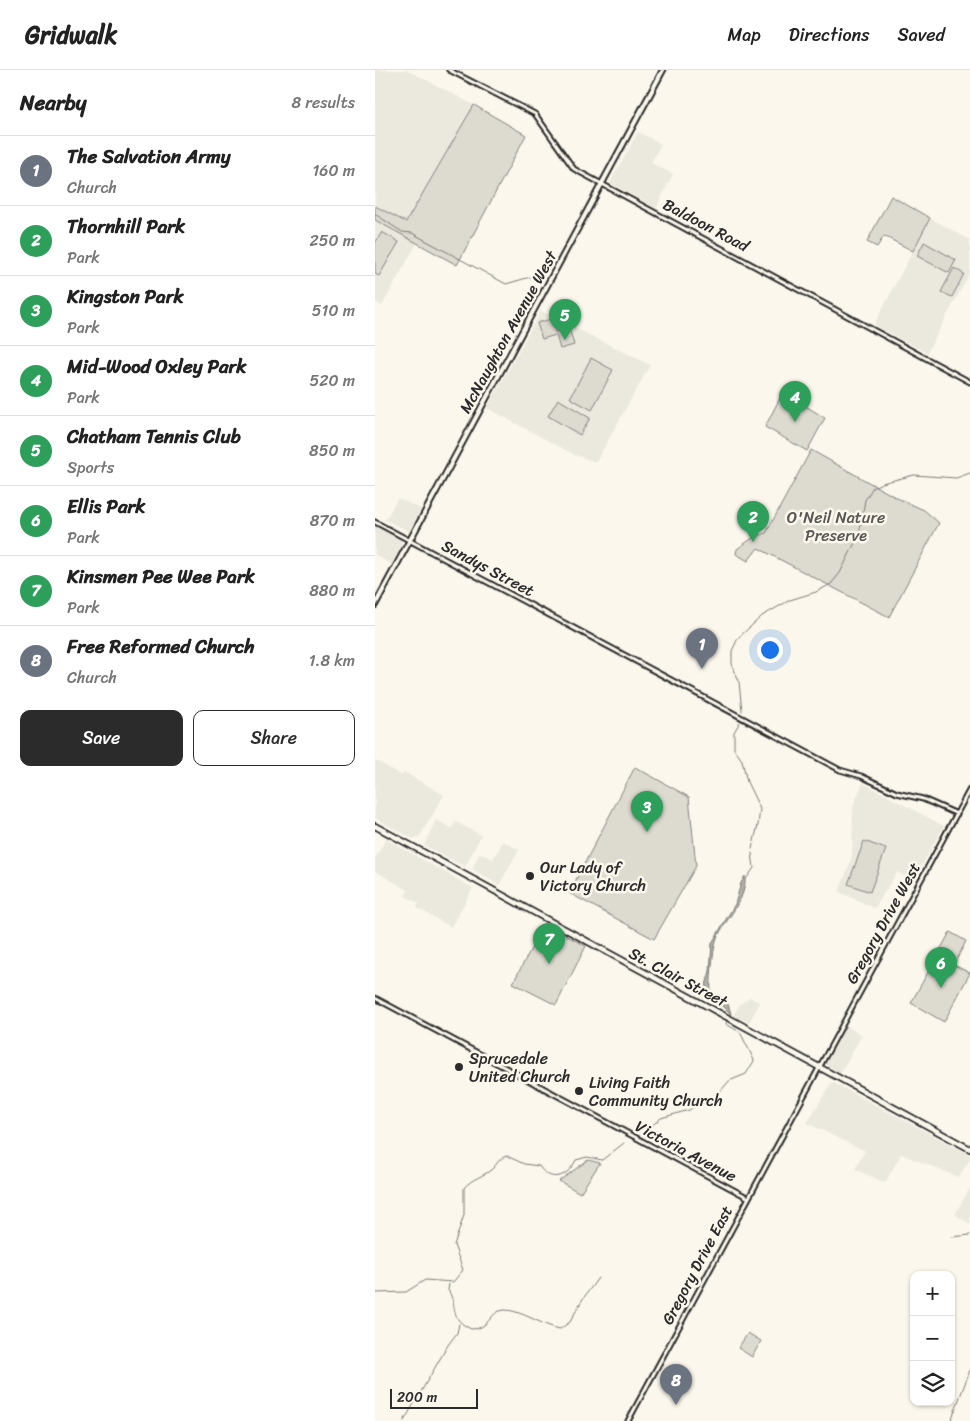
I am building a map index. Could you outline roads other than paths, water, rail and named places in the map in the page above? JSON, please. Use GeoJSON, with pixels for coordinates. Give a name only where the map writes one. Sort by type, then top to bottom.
{"type":"FeatureCollection","features":[{"type":"Feature","properties":{"kind":"main road","name":"McNaughton Avenue West"},"geometry":{"type":"LineString","coordinates":[[375,605],[663,70]]}},
{"type":"Feature","properties":{"kind":"main road","name":"St. Clair Street"},"geometry":{"type":"LineString","coordinates":[[375,826],[970,1149]]}},
{"type":"Feature","properties":{"kind":"street","name":"Baldoon Road"},"geometry":{"type":"LineString","coordinates":[[449,70],[535,114],[574,169],[970,382]]}},
{"type":"Feature","properties":{"kind":"street","name":"Sandys Street"},"geometry":{"type":"LineString","coordinates":[[375,522],[845,772],[861,776],[897,792],[923,799],[957,814]]}},
{"type":"Feature","properties":{"kind":"street","name":"Gregory Drive West"},"geometry":{"type":"LineString","coordinates":[[818,1068],[970,789]]}},
{"type":"Feature","properties":{"kind":"street","name":"Victoria Avenue"},"geometry":{"type":"LineString","coordinates":[[375,998],[747,1198]]}},
{"type":"Feature","properties":{"kind":"street","name":"Gregory Drive East"},"geometry":{"type":"LineString","coordinates":[[628,1421],[818,1068]]}},
{"type":"Feature","properties":{"kind":"waterway"},"geometry":{"type":"LineString","coordinates":[[375,214],[402,232],[412,233],[506,284],[544,273]]}},
{"type":"Feature","properties":{"kind":"waterway"},"geometry":{"type":"LineString","coordinates":[[742,711],[739,682],[732,664],[732,651],[738,638],[762,616],[790,600],[816,592],[831,584],[840,573],[859,535],[865,500],[873,487],[914,475],[956,478],[970,473]]}},
{"type":"Feature","properties":{"kind":"waterway"},"geometry":{"type":"LineString","coordinates":[[740,722],[734,732],[734,749],[742,760],[747,782],[760,809],[752,849]]}},
{"type":"Feature","properties":{"kind":"waterway"},"geometry":{"type":"LineString","coordinates":[[746,879],[754,868],[752,853]]}},
{"type":"Feature","properties":{"kind":"waterway"},"geometry":{"type":"LineString","coordinates":[[642,1131],[661,1118],[689,1110],[702,1102],[714,1099],[729,1081],[746,1074],[754,1061],[753,1058],[740,1032],[726,1024],[727,1019]]}},
{"type":"Feature","properties":{"kind":"waterway"},"geometry":{"type":"LineString","coordinates":[[375,1293],[406,1292],[425,1280],[453,1282],[463,1270],[454,1245],[464,1215],[464,1188],[470,1182],[492,1169],[502,1158],[507,1156],[524,1164],[539,1166],[549,1175],[559,1176],[569,1171],[576,1160],[587,1157],[602,1160],[624,1143]]}},
{"type":"Feature","properties":{"kind":"waterway"},"geometry":{"type":"LineString","coordinates":[[952,1237],[970,1235]]}},
{"type":"Feature","properties":{"kind":"waterway"},"geometry":{"type":"LineString","coordinates":[[449,1284],[448,1290],[457,1317],[459,1321],[471,1329],[482,1327],[495,1314],[504,1310],[517,1312],[560,1329],[570,1322],[582,1300],[598,1278]]}},
{"type":"Feature","properties":{"kind":"waterway"},"geometry":{"type":"LineString","coordinates":[[404,1421],[448,1345],[457,1333],[459,1324]]}},
{"type":"Feature","properties":{"kind":"waterway"},"geometry":{"type":"LineString","coordinates":[[951,1421],[970,1370]]}},
{"type":"Feature","properties":{"kind":"place","name":"Chatham Tennis Club"},"geometry":{"type":"Point","coordinates":[565,340]}},
{"type":"Feature","properties":{"kind":"place","name":"Mid-Wood Oxley Park"},"geometry":{"type":"Point","coordinates":[795,422]}},
{"type":"Feature","properties":{"kind":"place","name":"Thornhill Park"},"geometry":{"type":"Point","coordinates":[753,542]}},
{"type":"Feature","properties":{"kind":"place","name":"The Salvation Army"},"geometry":{"type":"Point","coordinates":[702,669]}},
{"type":"Feature","properties":{"kind":"place","name":"Kingston Park"},"geometry":{"type":"Point","coordinates":[647,832]}},
{"type":"Feature","properties":{"kind":"place","name":"Our Lady of Victory Church"},"geometry":{"type":"Point","coordinates":[530,876]}},
{"type":"Feature","properties":{"kind":"place","name":"Kinsmen Pee Wee Park"},"geometry":{"type":"Point","coordinates":[549,964]}},
{"type":"Feature","properties":{"kind":"place","name":"Ellis Park"},"geometry":{"type":"Point","coordinates":[941,988]}},
{"type":"Feature","properties":{"kind":"place","name":"Sprucedale United Church"},"geometry":{"type":"Point","coordinates":[459,1067]}},
{"type":"Feature","properties":{"kind":"place","name":"Living Faith Community Church"},"geometry":{"type":"Point","coordinates":[579,1091]}},
{"type":"Feature","properties":{"kind":"place","name":"Free Reformed Church"},"geometry":{"type":"Point","coordinates":[676,1405]}},
{"type":"Feature","properties":{"kind":"park label","name":"O'Neil Nature Preserve"},"geometry":{"type":"Point","coordinates":[836,526]}}]}
